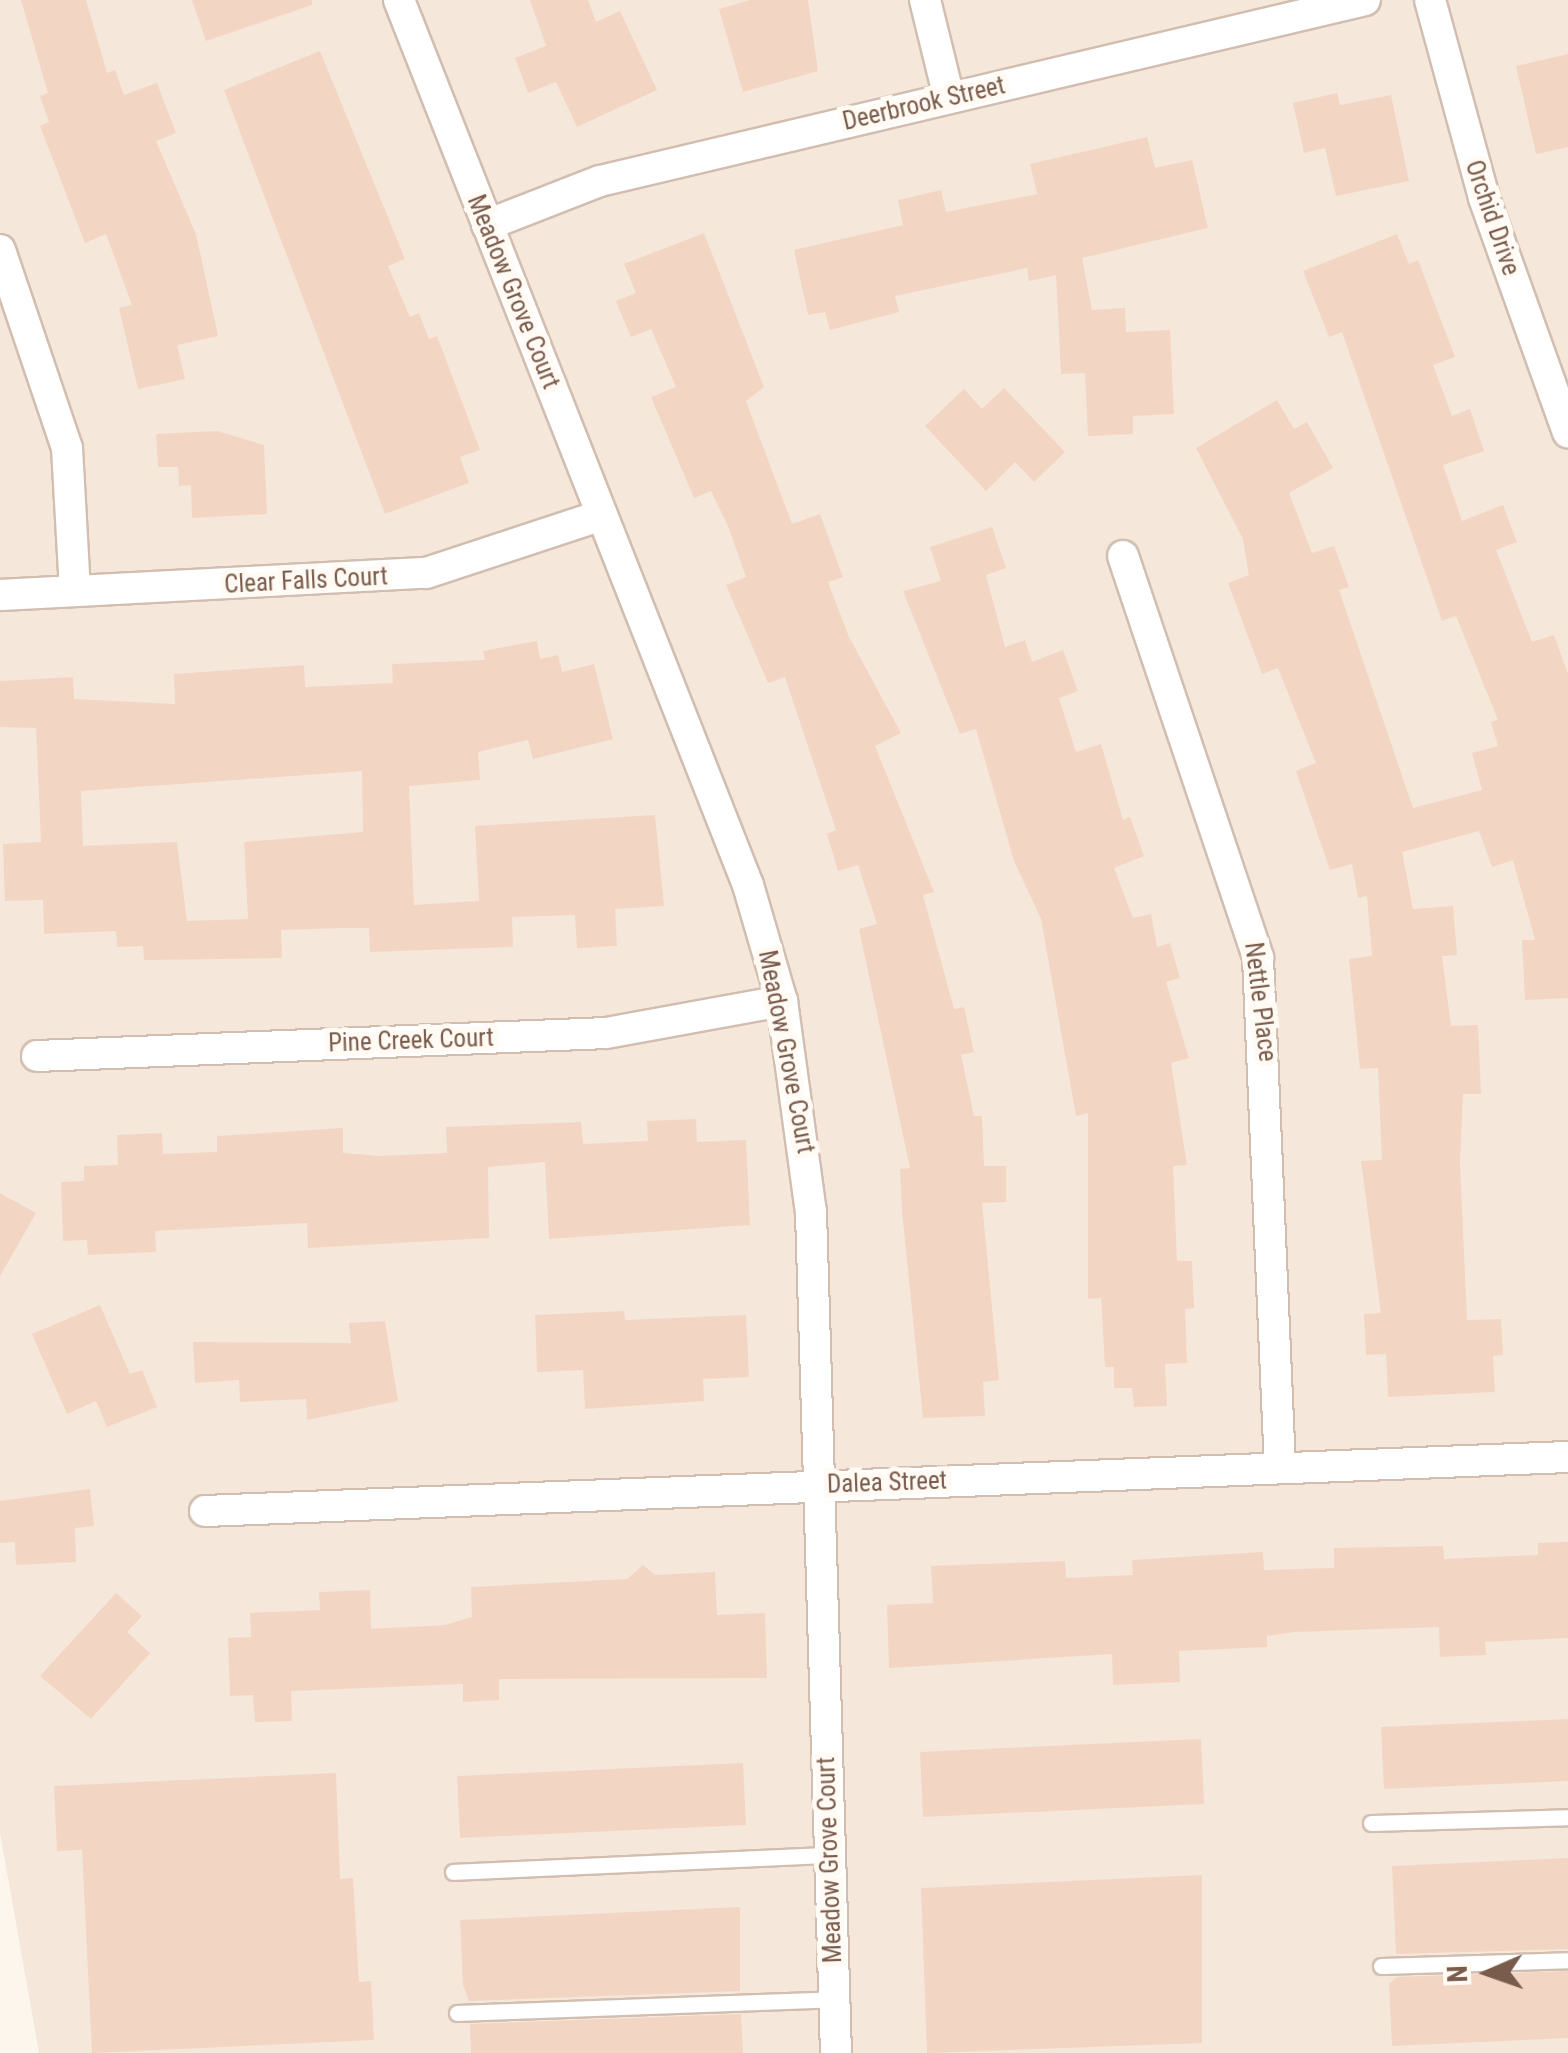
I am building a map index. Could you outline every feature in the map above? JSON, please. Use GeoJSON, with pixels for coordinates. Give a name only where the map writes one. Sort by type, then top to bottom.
{"type":"FeatureCollection","features":[{"type":"Feature","properties":{"kind":"street","name":"Meadow Grove Court"},"geometry":{"type":"LineString","coordinates":[[399,0],[748,885],[782,1001],[811,1212],[836,2053]]}},
{"type":"Feature","properties":{"kind":"street"},"geometry":{"type":"LineString","coordinates":[[925,0],[949,98]]}},
{"type":"Feature","properties":{"kind":"street","name":"Deerbrook Street"},"geometry":{"type":"LineString","coordinates":[[487,224],[600,181],[1365,0]]}},
{"type":"Feature","properties":{"kind":"street","name":"Orchid Drive"},"geometry":{"type":"LineString","coordinates":[[1430,0],[1462,126],[1568,432]]}},
{"type":"Feature","properties":{"kind":"street"},"geometry":{"type":"LineString","coordinates":[[0,250],[67,448],[76,591]]}},
{"type":"Feature","properties":{"kind":"street","name":"Clear Falls Court"},"geometry":{"type":"LineString","coordinates":[[0,595],[426,574],[602,515]]}},
{"type":"Feature","properties":{"kind":"street","name":"Nettle Place"},"geometry":{"type":"LineString","coordinates":[[1123,556],[1258,958],[1280,1468]]}},
{"type":"Feature","properties":{"kind":"street","name":"Pine Creek Court"},"geometry":{"type":"LineString","coordinates":[[37,1056],[606,1033],[782,1001]]}},
{"type":"Feature","properties":{"kind":"street","name":"Dalea Street"},"geometry":{"type":"LineString","coordinates":[[205,1511],[1568,1457]]}},
{"type":"Feature","properties":{"kind":"lane"},"geometry":{"type":"LineString","coordinates":[[1371,1823],[1568,1817]]}},
{"type":"Feature","properties":{"kind":"lane"},"geometry":{"type":"LineString","coordinates":[[452,1872],[829,1855]]}},
{"type":"Feature","properties":{"kind":"lane"},"geometry":{"type":"LineString","coordinates":[[1381,1966],[1568,1960]]}},
{"type":"Feature","properties":{"kind":"lane"},"geometry":{"type":"LineString","coordinates":[[458,2013],[834,1999]]}},
{"type":"Feature","properties":{"kind":"shaded area"},"geometry":{"type":"Polygon","coordinates":[[[0,0],[1568,0],[1568,2053],[39,2053],[0,1833],[0,0]]]}},
{"type":"Feature","properties":{"kind":"building"},"geometry":{"type":"Polygon","coordinates":[[[21,0],[86,0],[107,73],[115,70],[124,95],[157,83],[176,133],[156,141],[196,234],[218,336],[177,345],[185,379],[138,389],[119,308],[132,305],[106,234],[85,243],[40,126],[49,122],[40,96],[48,93],[21,0]]]}},
{"type":"Feature","properties":{"kind":"building"},"geometry":{"type":"Polygon","coordinates":[[[192,0],[312,0],[312,5],[206,41],[192,0]]]}},
{"type":"Feature","properties":{"kind":"building"},"geometry":{"type":"Polygon","coordinates":[[[530,0],[588,0],[596,22],[620,11],[657,90],[577,127],[556,82],[528,93],[515,58],[546,46],[530,0]]]}},
{"type":"Feature","properties":{"kind":"building"},"geometry":{"type":"Polygon","coordinates":[[[750,0],[808,0],[818,71],[743,92],[719,9],[750,0]]]}},
{"type":"Feature","properties":{"kind":"building"},"geometry":{"type":"Polygon","coordinates":[[[320,51],[405,259],[388,266],[410,317],[419,313],[429,339],[437,336],[480,450],[460,457],[469,483],[385,514],[224,90],[320,51]]]}},
{"type":"Feature","properties":{"kind":"building"},"geometry":{"type":"Polygon","coordinates":[[[1568,54],[1568,147],[1536,154],[1516,66],[1568,54]]]}},
{"type":"Feature","properties":{"kind":"building"},"geometry":{"type":"Polygon","coordinates":[[[1337,93],[1340,105],[1391,95],[1409,181],[1336,196],[1325,148],[1304,153],[1293,103],[1337,93]]]}},
{"type":"Feature","properties":{"kind":"building"},"geometry":{"type":"Polygon","coordinates":[[[1147,137],[1155,168],[1192,160],[1208,228],[1082,258],[1092,310],[1125,308],[1126,332],[1170,330],[1174,414],[1133,416],[1133,434],[1088,436],[1085,373],[1061,374],[1056,275],[1029,281],[1027,268],[895,296],[899,312],[830,330],[825,312],[808,315],[794,250],[903,225],[898,200],[941,190],[946,212],[1037,194],[1030,164],[1147,137]]]}},
{"type":"Feature","properties":{"kind":"building"},"geometry":{"type":"Polygon","coordinates":[[[704,233],[764,387],[746,401],[792,524],[820,514],[843,577],[828,582],[849,637],[901,733],[875,746],[934,892],[923,895],[954,1009],[964,1007],[974,1052],[961,1055],[974,1116],[982,1116],[984,1166],[1006,1166],[1006,1202],[982,1203],[999,1380],[983,1382],[985,1416],[923,1418],[902,1211],[900,1169],[910,1168],[859,929],[877,924],[858,865],[838,871],[827,834],[836,830],[785,677],[768,683],[726,585],[746,577],[728,526],[711,491],[694,498],[651,397],[676,387],[651,329],[631,337],[616,301],[636,293],[624,264],[704,233]]]}},
{"type":"Feature","properties":{"kind":"building"},"geometry":{"type":"Polygon","coordinates":[[[1397,234],[1409,264],[1418,260],[1455,357],[1433,365],[1452,416],[1470,409],[1484,451],[1443,465],[1462,521],[1503,505],[1517,542],[1496,550],[1532,642],[1554,635],[1568,674],[1568,998],[1525,1000],[1522,940],[1535,940],[1513,860],[1492,867],[1479,831],[1402,852],[1413,909],[1453,906],[1457,955],[1442,956],[1451,1026],[1478,1025],[1481,1094],[1463,1094],[1460,1162],[1467,1320],[1501,1319],[1503,1355],[1493,1356],[1495,1392],[1388,1397],[1386,1354],[1366,1355],[1364,1314],[1381,1313],[1361,1161],[1382,1160],[1378,1068],[1360,1069],[1349,959],[1372,956],[1367,896],[1358,898],[1352,864],[1330,870],[1296,771],[1316,763],[1278,668],[1262,674],[1228,583],[1249,575],[1243,539],[1196,448],[1277,400],[1294,429],[1307,422],[1333,468],[1289,493],[1312,553],[1334,546],[1349,587],[1339,590],[1413,808],[1482,790],[1472,753],[1498,746],[1491,722],[1498,720],[1456,616],[1442,621],[1342,332],[1329,337],[1303,271],[1397,234]]]}},
{"type":"Feature","properties":{"kind":"building"},"geometry":{"type":"Polygon","coordinates":[[[1004,388],[1065,452],[1034,482],[1015,462],[986,491],[925,426],[964,389],[982,409],[1004,388]]]}},
{"type":"Feature","properties":{"kind":"building"},"geometry":{"type":"Polygon","coordinates":[[[217,431],[264,445],[267,514],[192,518],[191,485],[179,486],[178,467],[158,467],[156,434],[217,431]]]}},
{"type":"Feature","properties":{"kind":"building"},"geometry":{"type":"Polygon","coordinates":[[[992,527],[1006,568],[986,575],[1005,647],[1025,640],[1032,662],[1063,650],[1078,691],[1059,698],[1076,752],[1101,744],[1123,820],[1130,817],[1144,856],[1114,868],[1133,918],[1151,914],[1157,947],[1170,943],[1180,978],[1166,982],[1189,1058],[1171,1063],[1187,1165],[1173,1166],[1177,1261],[1192,1261],[1194,1308],[1185,1309],[1187,1363],[1165,1364],[1167,1406],[1134,1407],[1132,1388],[1114,1388],[1114,1367],[1105,1367],[1101,1298],[1088,1299],[1088,1113],[1076,1116],[1041,919],[1014,861],[976,729],[960,734],[903,591],[941,581],[930,547],[992,527]]]}},
{"type":"Feature","properties":{"kind":"building"},"geometry":{"type":"Polygon","coordinates":[[[537,641],[540,659],[558,655],[562,672],[594,664],[613,739],[533,759],[528,740],[478,752],[480,780],[409,786],[414,905],[479,901],[475,826],[655,815],[664,906],[615,909],[617,946],[577,948],[575,915],[512,917],[513,947],[370,952],[369,928],[281,930],[282,958],[144,960],[143,946],[117,947],[116,931],[44,934],[43,900],[5,901],[3,844],[41,842],[36,728],[0,727],[0,681],[73,677],[74,699],[175,704],[174,674],[304,665],[305,687],[393,683],[392,664],[485,660],[483,651],[537,641]],[[362,771],[81,791],[83,846],[177,842],[187,921],[248,919],[244,842],[363,832],[362,771]]]}},
{"type":"Feature","properties":{"kind":"building"},"geometry":{"type":"Polygon","coordinates":[[[696,1119],[697,1142],[746,1140],[750,1225],[549,1239],[545,1162],[488,1167],[489,1238],[308,1248],[307,1223],[155,1231],[156,1252],[88,1255],[87,1240],[63,1241],[61,1182],[84,1181],[84,1166],[118,1165],[117,1135],[162,1133],[163,1154],[217,1152],[217,1136],[343,1128],[343,1153],[380,1156],[447,1153],[446,1127],[581,1122],[583,1144],[648,1141],[647,1121],[696,1119]]]}},
{"type":"Feature","properties":{"kind":"building"},"geometry":{"type":"Polygon","coordinates":[[[0,1193],[36,1213],[0,1276],[0,1193]]]}},
{"type":"Feature","properties":{"kind":"building"},"geometry":{"type":"Polygon","coordinates":[[[100,1305],[130,1374],[142,1370],[157,1407],[107,1427],[96,1401],[67,1414],[32,1334],[100,1305]]]}},
{"type":"Feature","properties":{"kind":"building"},"geometry":{"type":"Polygon","coordinates":[[[624,1311],[625,1320],[746,1315],[749,1377],[703,1379],[704,1401],[585,1409],[583,1370],[537,1372],[535,1315],[624,1311]]]}},
{"type":"Feature","properties":{"kind":"building"},"geometry":{"type":"Polygon","coordinates":[[[385,1321],[398,1401],[307,1420],[306,1399],[240,1402],[239,1380],[195,1383],[193,1342],[351,1343],[349,1323],[385,1321]]]}},
{"type":"Feature","properties":{"kind":"building"},"geometry":{"type":"Polygon","coordinates":[[[90,1489],[94,1526],[75,1528],[76,1562],[16,1565],[15,1542],[0,1543],[0,1501],[90,1489]]]}},
{"type":"Feature","properties":{"kind":"building"},"geometry":{"type":"Polygon","coordinates":[[[1568,1542],[1568,1638],[1485,1642],[1486,1655],[1440,1657],[1439,1627],[1294,1632],[1267,1636],[1267,1647],[1179,1651],[1180,1682],[1113,1685],[1112,1654],[889,1668],[887,1605],[933,1603],[931,1566],[1065,1561],[1066,1578],[1133,1575],[1132,1560],[1263,1552],[1264,1570],[1334,1568],[1334,1548],[1443,1546],[1444,1559],[1538,1555],[1538,1543],[1568,1542]]]}},
{"type":"Feature","properties":{"kind":"building"},"geometry":{"type":"Polygon","coordinates":[[[643,1565],[655,1575],[715,1572],[717,1615],[765,1613],[767,1678],[499,1679],[499,1700],[463,1702],[463,1684],[291,1691],[292,1721],[255,1722],[253,1695],[230,1696],[228,1638],[251,1637],[250,1613],[320,1610],[319,1592],[370,1590],[371,1629],[445,1625],[472,1617],[471,1587],[627,1579],[643,1565]]]}},
{"type":"Feature","properties":{"kind":"building"},"geometry":{"type":"Polygon","coordinates":[[[116,1593],[142,1616],[127,1632],[150,1653],[91,1719],[40,1676],[116,1593]]]}},
{"type":"Feature","properties":{"kind":"building"},"geometry":{"type":"Polygon","coordinates":[[[1568,1719],[1568,1781],[1384,1789],[1381,1727],[1568,1719]]]}},
{"type":"Feature","properties":{"kind":"building"},"geometry":{"type":"Polygon","coordinates":[[[1201,1739],[1204,1804],[923,1817],[920,1752],[1201,1739]]]}},
{"type":"Feature","properties":{"kind":"building"},"geometry":{"type":"Polygon","coordinates":[[[743,1763],[746,1825],[460,1838],[457,1776],[743,1763]]]}},
{"type":"Feature","properties":{"kind":"building"},"geometry":{"type":"Polygon","coordinates":[[[336,1773],[340,1879],[353,1878],[359,1982],[371,1981],[374,2040],[92,2053],[82,1850],[57,1851],[54,1786],[336,1773]]]}},
{"type":"Feature","properties":{"kind":"building"},"geometry":{"type":"Polygon","coordinates":[[[1568,1858],[1568,1949],[1396,1954],[1392,1866],[1568,1858]]]}},
{"type":"Feature","properties":{"kind":"building"},"geometry":{"type":"Polygon","coordinates":[[[1202,1875],[1202,2043],[927,2053],[921,1888],[1202,1875]]]}},
{"type":"Feature","properties":{"kind":"building"},"geometry":{"type":"Polygon","coordinates":[[[740,1907],[740,1991],[469,2001],[463,1985],[460,1920],[740,1907]]]}},
{"type":"Feature","properties":{"kind":"building"},"geometry":{"type":"Polygon","coordinates":[[[1568,1971],[1568,2038],[1392,2046],[1389,1984],[1397,1977],[1568,1971]]]}},
{"type":"Feature","properties":{"kind":"building"},"geometry":{"type":"Polygon","coordinates":[[[741,2014],[743,2053],[471,2053],[470,2024],[741,2014]]]}}]}
